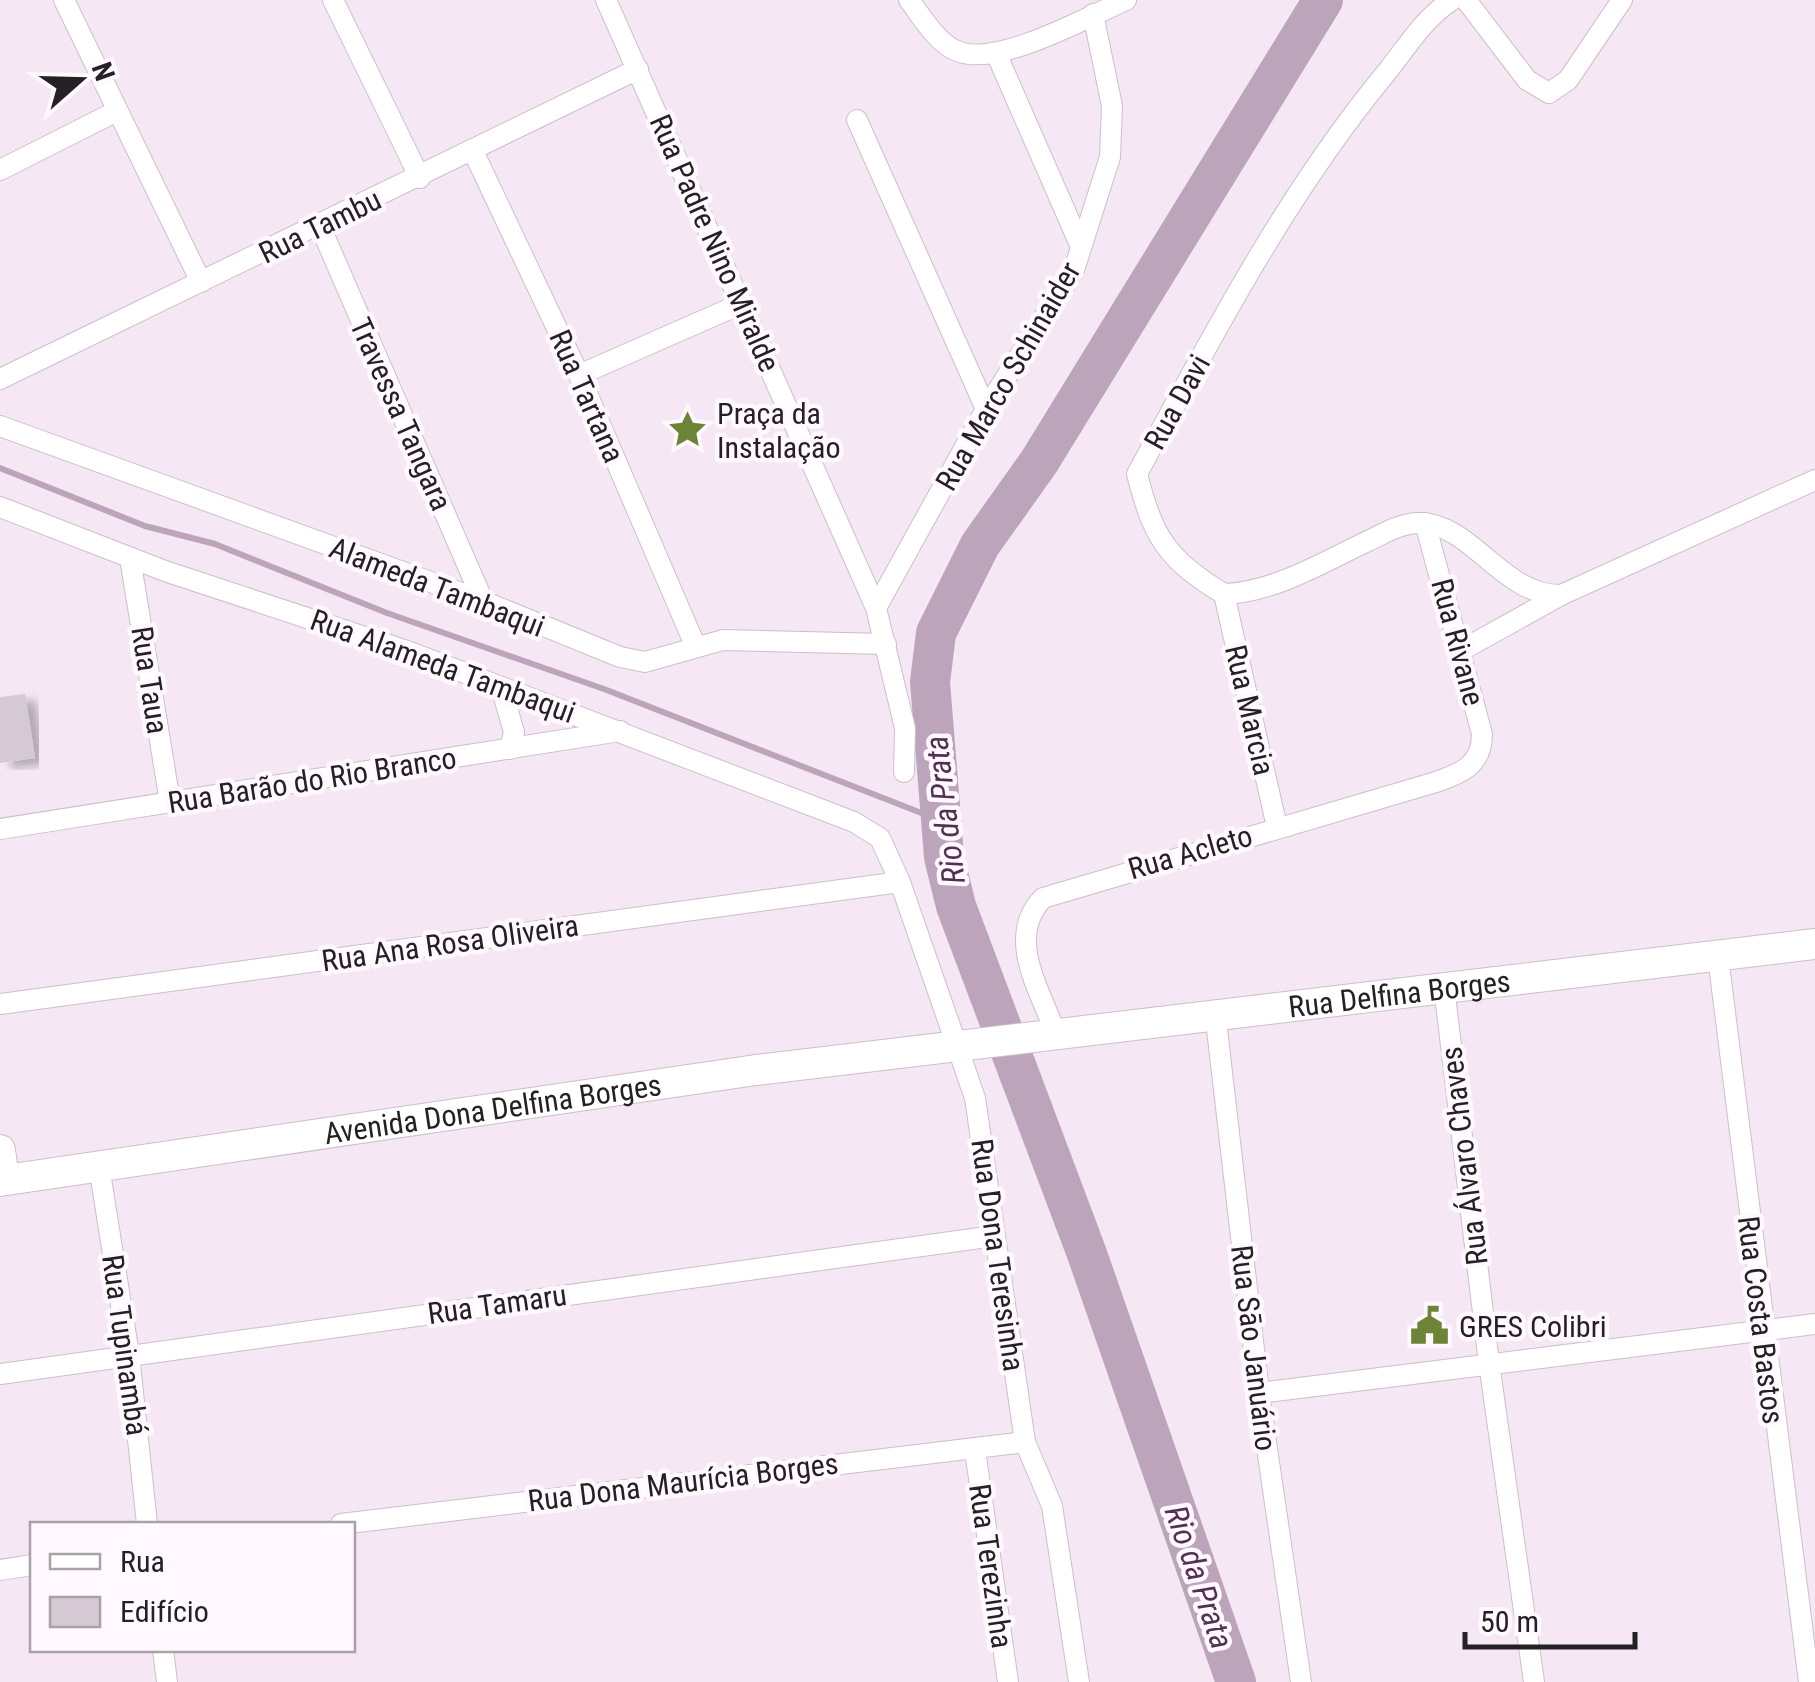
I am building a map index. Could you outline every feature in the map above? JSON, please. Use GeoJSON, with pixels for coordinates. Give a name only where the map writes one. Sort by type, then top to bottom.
{"type":"FeatureCollection","features":[{"type":"Feature","properties":{"kind":"street"},"geometry":{"type":"LineString","coordinates":[[64,0],[202,282]]}},
{"type":"Feature","properties":{"kind":"street"},"geometry":{"type":"LineString","coordinates":[[333,0],[420,178]]}},
{"type":"Feature","properties":{"kind":"street","name":"Rua Padre Nino Miralde"},"geometry":{"type":"LineString","coordinates":[[606,0],[876,608],[905,728],[904,772]]}},
{"type":"Feature","properties":{"kind":"street"},"geometry":{"type":"LineString","coordinates":[[909,0],[951,47],[969,54],[996,53],[1126,0]]}},
{"type":"Feature","properties":{"kind":"street","name":"Rua Davi"},"geometry":{"type":"LineString","coordinates":[[1224,594],[1190,574],[1167,552],[1153,527],[1137,474],[1229,311],[1342,125],[1419,27],[1452,0]]}},
{"type":"Feature","properties":{"kind":"street"},"geometry":{"type":"LineString","coordinates":[[1466,0],[1527,80],[1549,93],[1568,80],[1622,0]]}},
{"type":"Feature","properties":{"kind":"street","name":"Rua Marco Schinaider"},"geometry":{"type":"LineString","coordinates":[[876,608],[986,409],[1056,302],[1082,247],[1110,157],[1112,106],[1093,14]]}},
{"type":"Feature","properties":{"kind":"street"},"geometry":{"type":"LineString","coordinates":[[996,53],[1082,247]]}},
{"type":"Feature","properties":{"kind":"street","name":"Rua Tambu"},"geometry":{"type":"LineString","coordinates":[[0,378],[420,178],[638,69]]}},
{"type":"Feature","properties":{"kind":"street"},"geometry":{"type":"LineString","coordinates":[[0,170],[117,111]]}},
{"type":"Feature","properties":{"kind":"street"},"geometry":{"type":"LineString","coordinates":[[858,120],[986,409]]}},
{"type":"Feature","properties":{"kind":"street","name":"Rua Tartana"},"geometry":{"type":"LineString","coordinates":[[473,151],[579,375],[695,644]]}},
{"type":"Feature","properties":{"kind":"street","name":"Travessa Tangara"},"geometry":{"type":"LineString","coordinates":[[320,226],[484,601]]}},
{"type":"Feature","properties":{"kind":"street"},"geometry":{"type":"LineString","coordinates":[[579,375],[743,303]]}},
{"type":"Feature","properties":{"kind":"street","name":"Alameda Tambaqui"},"geometry":{"type":"LineString","coordinates":[[0,426],[484,601],[620,657],[645,662],[695,644],[754,639],[886,644]]}},
{"type":"Feature","properties":{"kind":"street"},"geometry":{"type":"LineString","coordinates":[[1462,650],[1561,596],[1815,480]]}},
{"type":"Feature","properties":{"kind":"street","name":"Rua Alameda Tambaqui"},"geometry":{"type":"LineString","coordinates":[[0,507],[130,558],[410,652],[623,730],[854,822],[880,838]]}},
{"type":"Feature","properties":{"kind":"street"},"geometry":{"type":"LineString","coordinates":[[1224,594],[1272,584],[1397,528],[1425,523],[1458,538],[1530,590],[1561,596]]}},
{"type":"Feature","properties":{"kind":"street","name":"Rua Rivane"},"geometry":{"type":"LineString","coordinates":[[1425,523],[1482,734],[1476,760]]}},
{"type":"Feature","properties":{"kind":"street","name":"Rua Taua"},"geometry":{"type":"LineString","coordinates":[[130,558],[170,802]]}},
{"type":"Feature","properties":{"kind":"street","name":"Rua Marcia"},"geometry":{"type":"LineString","coordinates":[[1224,594],[1277,827]]}},
{"type":"Feature","properties":{"kind":"street"},"geometry":{"type":"LineString","coordinates":[[501,687],[514,732],[510,748]]}},
{"type":"Feature","properties":{"kind":"street","name":"Rua Barão do Rio Branco"},"geometry":{"type":"LineString","coordinates":[[0,829],[623,730]]}},
{"type":"Feature","properties":{"kind":"street","name":"Rua Acleto"},"geometry":{"type":"LineString","coordinates":[[1046,1036],[1023,931],[1025,919],[1043,898],[1436,782],[1461,773],[1476,760]]}},
{"type":"Feature","properties":{"kind":"street","name":"Rua Dona Teresinha"},"geometry":{"type":"LineString","coordinates":[[880,838],[971,1046],[975,1098],[1025,1442],[1052,1506],[1079,1682]]}},
{"type":"Feature","properties":{"kind":"street","name":"Rua Ana Rosa Oliveira"},"geometry":{"type":"LineString","coordinates":[[0,1004],[900,882]]}},
{"type":"Feature","properties":{"kind":"street","name":"Rua Delfina Borges"},"geometry":{"type":"LineString","coordinates":[[971,1046],[1215,1012],[1815,944]]}},
{"type":"Feature","properties":{"kind":"street","name":"Rua Costa Bastos"},"geometry":{"type":"LineString","coordinates":[[1718,956],[1761,1330],[1809,1682]]}},
{"type":"Feature","properties":{"kind":"street","name":"Rua Álvaro Chaves"},"geometry":{"type":"LineString","coordinates":[[1444,987],[1488,1363],[1534,1682]]}},
{"type":"Feature","properties":{"kind":"street","name":"Rua Sāo Januário"},"geometry":{"type":"LineString","coordinates":[[1215,1012],[1258,1393],[1301,1682]]}},
{"type":"Feature","properties":{"kind":"street","name":"Avenida Dona Delfina Borges"},"geometry":{"type":"LineString","coordinates":[[1,1170],[99,1166],[756,1070],[971,1046]]}},
{"type":"Feature","properties":{"kind":"street","name":"Rua Tupinambá"},"geometry":{"type":"LineString","coordinates":[[99,1166],[129,1355],[147,1522]]}},
{"type":"Feature","properties":{"kind":"street","name":"Rua Tamaru"},"geometry":{"type":"LineString","coordinates":[[0,1374],[994,1236]]}},
{"type":"Feature","properties":{"kind":"street"},"geometry":{"type":"LineString","coordinates":[[1258,1393],[1815,1324]]}},
{"type":"Feature","properties":{"kind":"street","name":"Rua Dona Maurícia Borges"},"geometry":{"type":"LineString","coordinates":[[355,1522],[1025,1442]]}},
{"type":"Feature","properties":{"kind":"street","name":"Rua Terezinha"},"geometry":{"type":"LineString","coordinates":[[975,1450],[1008,1682]]}},
{"type":"Feature","properties":{"kind":"street"},"geometry":{"type":"LineString","coordinates":[[0,1570],[30,1565]]}},
{"type":"Feature","properties":{"kind":"street"},"geometry":{"type":"LineString","coordinates":[[163,1652],[167,1682]]}},
{"type":"Feature","properties":{"kind":"building"},"geometry":{"type":"Polygon","coordinates":[[[25,694],[35,758],[0,763],[0,697],[25,694]]]}},
{"type":"Feature","properties":{"kind":"waterway","name":"Rio da Prata"},"geometry":{"type":"LineString","coordinates":[[1236,1682],[1087,1254],[956,906],[944,857],[930,682],[936,633],[980,545],[1039,462],[1323,0]]}},
{"type":"Feature","properties":{"kind":"waterway"},"geometry":{"type":"LineString","coordinates":[[0,468],[145,526],[215,544],[387,613],[604,689],[942,821]]}},
{"type":"Feature","properties":{"kind":"place","name":"Praça da Instalação"},"geometry":{"type":"Point","coordinates":[687,430]}},
{"type":"Feature","properties":{"kind":"place","name":"GRES Colibri"},"geometry":{"type":"Point","coordinates":[1429,1326]}}]}
